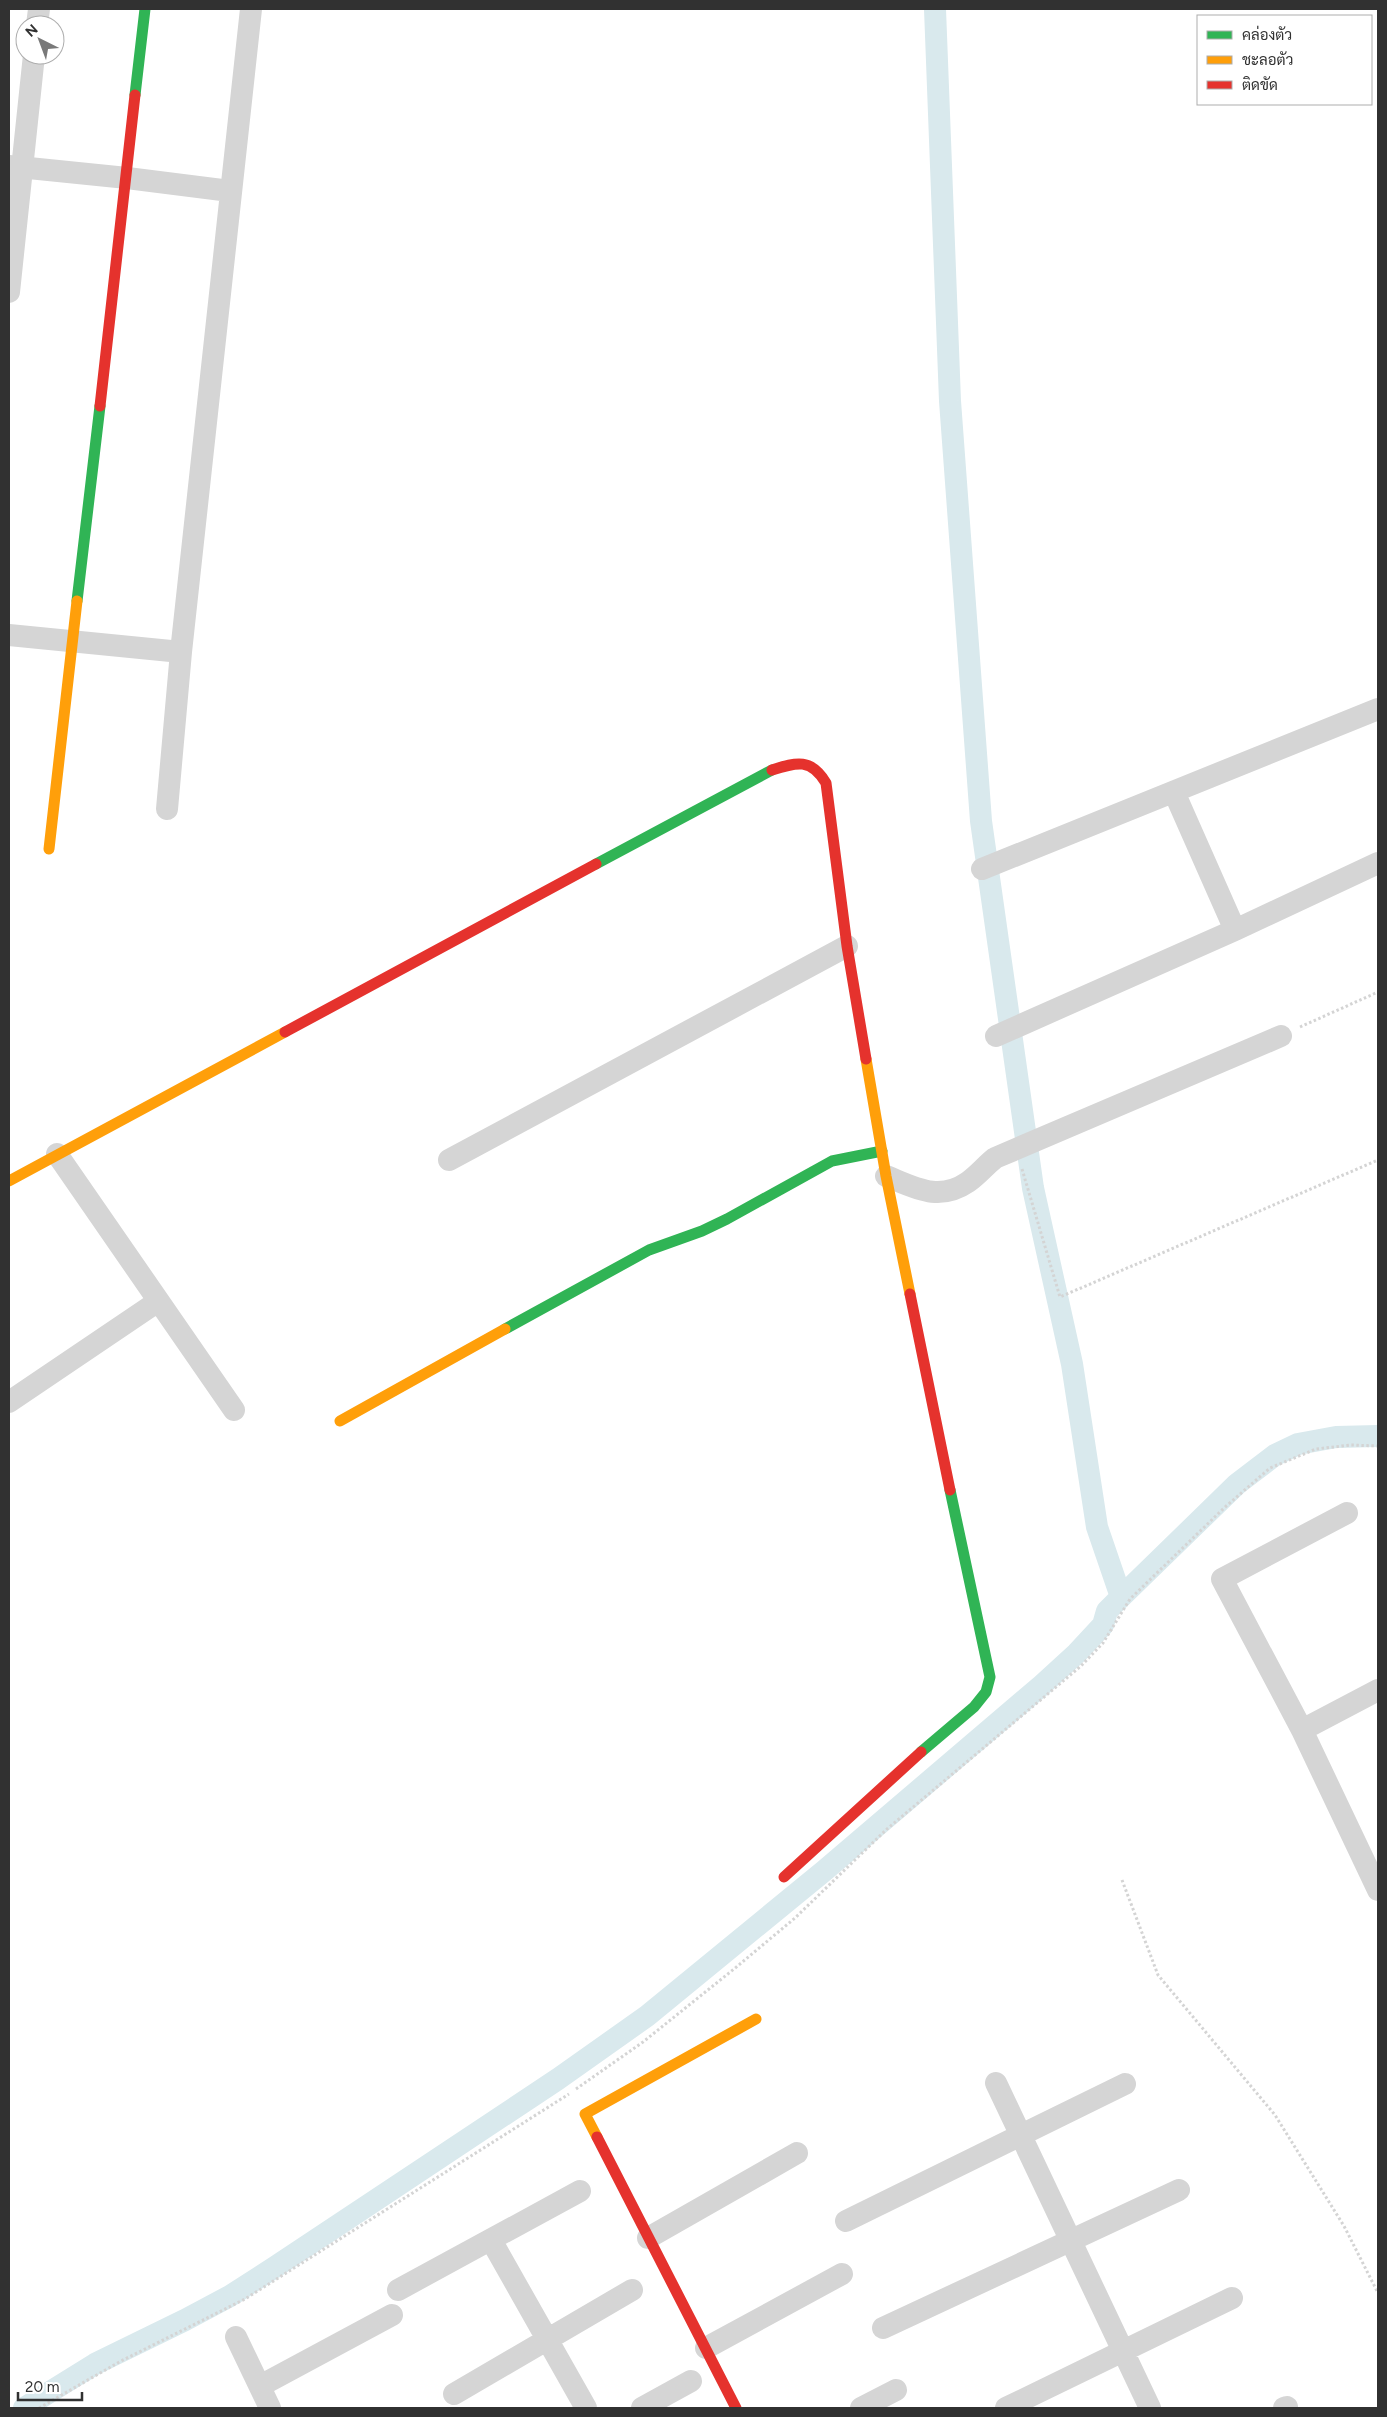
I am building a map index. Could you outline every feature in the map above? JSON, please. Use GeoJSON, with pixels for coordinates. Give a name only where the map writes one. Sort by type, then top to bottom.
{"type":"FeatureCollection","features":[{"type":"Feature","properties":{"kind":"street"},"geometry":{"type":"LineString","coordinates":[[48,849],[127,178],[145,9]]}},
{"type":"Feature","properties":{"kind":"street"},"geometry":{"type":"LineString","coordinates":[[167,809],[230,191],[251,9]]}},
{"type":"Feature","properties":{"kind":"street"},"geometry":{"type":"LineString","coordinates":[[9,292],[15,166],[32,65]]}},
{"type":"Feature","properties":{"kind":"street"},"geometry":{"type":"LineString","coordinates":[[15,166],[230,191]]}},
{"type":"Feature","properties":{"kind":"street"},"geometry":{"type":"LineString","coordinates":[[9,635],[182,652]]}},
{"type":"Feature","properties":{"kind":"street"},"geometry":{"type":"LineString","coordinates":[[982,869],[1378,709]]}},
{"type":"Feature","properties":{"kind":"street"},"geometry":{"type":"LineString","coordinates":[[9,1181],[768,771],[790,763],[815,766],[821,772],[826,783],[847,946],[886,1176],[960,1540],[988,1660],[990,1677],[986,1692],[974,1707],[888,1781],[784,1877]]}},
{"type":"Feature","properties":{"kind":"street"},"geometry":{"type":"LineString","coordinates":[[1174,792],[1235,930]]}},
{"type":"Feature","properties":{"kind":"street"},"geometry":{"type":"LineString","coordinates":[[996,1036],[1235,930],[1378,863]]}},
{"type":"Feature","properties":{"kind":"street"},"geometry":{"type":"LineString","coordinates":[[449,1160],[847,946]]}},
{"type":"Feature","properties":{"kind":"street"},"geometry":{"type":"LineString","coordinates":[[886,1176],[925,1192],[935,1194],[961,1186],[995,1158],[1281,1036]]}},
{"type":"Feature","properties":{"kind":"street"},"geometry":{"type":"LineString","coordinates":[[340,1421],[649,1250],[702,1231],[727,1219],[832,1162],[882,1151]]}},
{"type":"Feature","properties":{"kind":"street"},"geometry":{"type":"LineString","coordinates":[[57,1154],[157,1302],[234,1410]]}},
{"type":"Feature","properties":{"kind":"street"},"geometry":{"type":"LineString","coordinates":[[9,1402],[157,1302]]}},
{"type":"Feature","properties":{"kind":"street"},"geometry":{"type":"LineString","coordinates":[[1347,1513],[1222,1579],[1302,1730],[1378,1890]]}},
{"type":"Feature","properties":{"kind":"street"},"geometry":{"type":"LineString","coordinates":[[1302,1730],[1378,1690]]}},
{"type":"Feature","properties":{"kind":"street"},"geometry":{"type":"LineString","coordinates":[[736,2408],[585,2114],[756,2019]]}},
{"type":"Feature","properties":{"kind":"street"},"geometry":{"type":"LineString","coordinates":[[996,2083],[1150,2408]]}},
{"type":"Feature","properties":{"kind":"street"},"geometry":{"type":"LineString","coordinates":[[846,2221],[1125,2084]]}},
{"type":"Feature","properties":{"kind":"street"},"geometry":{"type":"LineString","coordinates":[[648,2238],[797,2153]]}},
{"type":"Feature","properties":{"kind":"street"},"geometry":{"type":"LineString","coordinates":[[883,2328],[1179,2190]]}},
{"type":"Feature","properties":{"kind":"street"},"geometry":{"type":"LineString","coordinates":[[398,2290],[580,2191]]}},
{"type":"Feature","properties":{"kind":"street"},"geometry":{"type":"LineString","coordinates":[[491,2240],[586,2408]]}},
{"type":"Feature","properties":{"kind":"street"},"geometry":{"type":"LineString","coordinates":[[706,2348],[842,2274]]}},
{"type":"Feature","properties":{"kind":"street"},"geometry":{"type":"LineString","coordinates":[[454,2394],[632,2290]]}},
{"type":"Feature","properties":{"kind":"street"},"geometry":{"type":"LineString","coordinates":[[1006,2408],[1232,2298]]}},
{"type":"Feature","properties":{"kind":"street"},"geometry":{"type":"LineString","coordinates":[[260,2386],[392,2315]]}},
{"type":"Feature","properties":{"kind":"street"},"geometry":{"type":"LineString","coordinates":[[236,2337],[270,2408]]}},
{"type":"Feature","properties":{"kind":"street"},"geometry":{"type":"LineString","coordinates":[[642,2408],[691,2381]]}},
{"type":"Feature","properties":{"kind":"street"},"geometry":{"type":"LineString","coordinates":[[861,2408],[896,2390]]}},
{"type":"Feature","properties":{"kind":"path"},"geometry":{"type":"LineString","coordinates":[[1281,1036],[1378,992]]}},
{"type":"Feature","properties":{"kind":"path"},"geometry":{"type":"LineString","coordinates":[[1016,1150],[1060,1297],[1378,1160]]}},
{"type":"Feature","properties":{"kind":"path"},"geometry":{"type":"LineString","coordinates":[[39,2408],[120,2362],[246,2299],[399,2200],[505,2135],[624,2057],[795,1918],[887,1829],[1081,1666],[1102,1643],[1130,1598],[1224,1508],[1270,1468],[1316,1449],[1351,1444],[1378,1446]]}},
{"type":"Feature","properties":{"kind":"path"},"geometry":{"type":"LineString","coordinates":[[1122,1880],[1158,1975],[1275,2115],[1344,2226],[1378,2294]]}},
{"type":"Feature","properties":{"kind":"waterway"},"geometry":{"type":"LineString","coordinates":[[935,9],[950,401],[981,821],[1033,1188],[1072,1364],[1097,1527],[1121,1597]]}},
{"type":"Feature","properties":{"kind":"waterway"},"geometry":{"type":"LineString","coordinates":[[24,2408],[95,2364],[230,2296],[558,2079],[647,2016],[824,1871],[1042,1685],[1077,1653],[1103,1625],[1107,1611],[1237,1484],[1275,1455],[1298,1444],[1336,1437],[1378,1436]]}},
{"type":"Feature","properties":{"kind":"traffic: fast"},"geometry":{"type":"LineString","coordinates":[[135,95],[145,9]]}},
{"type":"Feature","properties":{"kind":"traffic: fast"},"geometry":{"type":"LineString","coordinates":[[77,601],[100,406]]}},
{"type":"Feature","properties":{"kind":"traffic: fast"},"geometry":{"type":"LineString","coordinates":[[596,864],[772,770]]}},
{"type":"Feature","properties":{"kind":"traffic: fast"},"geometry":{"type":"LineString","coordinates":[[505,1329],[649,1250],[702,1231],[727,1219],[832,1161],[882,1151]]}},
{"type":"Feature","properties":{"kind":"traffic: fast"},"geometry":{"type":"LineString","coordinates":[[921,1752],[974,1707],[986,1692],[990,1677],[950,1490]]}},
{"type":"Feature","properties":{"kind":"traffic: slow"},"geometry":{"type":"LineString","coordinates":[[49,849],[77,601]]}},
{"type":"Feature","properties":{"kind":"traffic: slow"},"geometry":{"type":"LineString","coordinates":[[9,1181],[285,1032]]}},
{"type":"Feature","properties":{"kind":"traffic: slow"},"geometry":{"type":"LineString","coordinates":[[866,1059],[886,1176],[910,1294]]}},
{"type":"Feature","properties":{"kind":"traffic: slow"},"geometry":{"type":"LineString","coordinates":[[340,1421],[505,1329]]}},
{"type":"Feature","properties":{"kind":"traffic: slow"},"geometry":{"type":"LineString","coordinates":[[597,2137],[585,2114],[756,2019]]}},
{"type":"Feature","properties":{"kind":"traffic: jam"},"geometry":{"type":"LineString","coordinates":[[100,406],[135,95]]}},
{"type":"Feature","properties":{"kind":"traffic: jam"},"geometry":{"type":"LineString","coordinates":[[772,770],[789,765],[803,764],[815,769],[826,783],[847,946],[866,1059]]}},
{"type":"Feature","properties":{"kind":"traffic: jam"},"geometry":{"type":"LineString","coordinates":[[285,1032],[596,864]]}},
{"type":"Feature","properties":{"kind":"traffic: jam"},"geometry":{"type":"LineString","coordinates":[[910,1294],[950,1490]]}},
{"type":"Feature","properties":{"kind":"traffic: jam"},"geometry":{"type":"LineString","coordinates":[[784,1877],[921,1752]]}},
{"type":"Feature","properties":{"kind":"traffic: jam"},"geometry":{"type":"LineString","coordinates":[[597,2137],[736,2408]]}}]}
